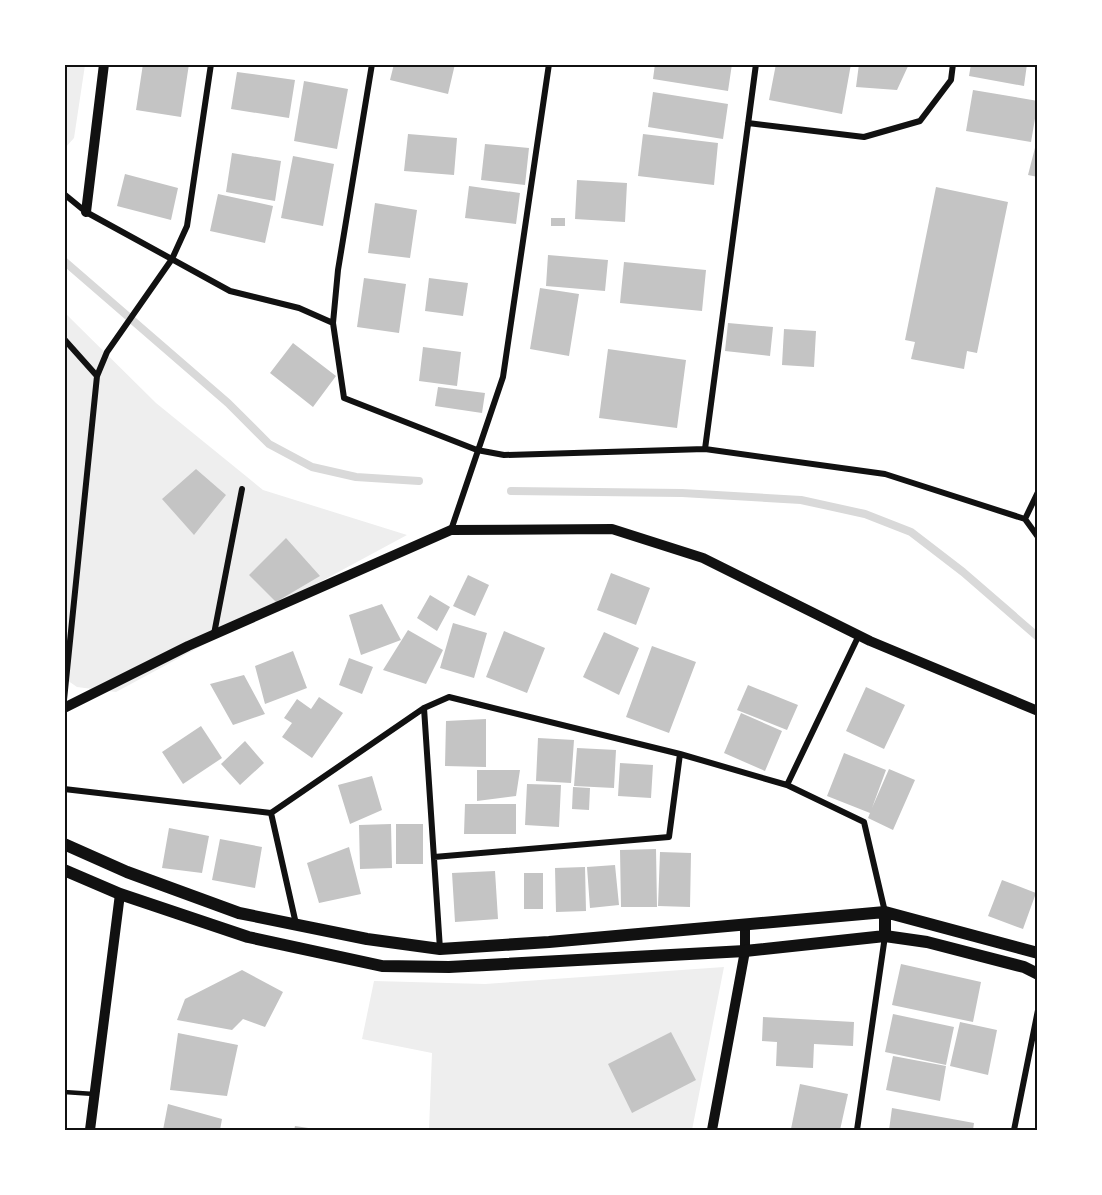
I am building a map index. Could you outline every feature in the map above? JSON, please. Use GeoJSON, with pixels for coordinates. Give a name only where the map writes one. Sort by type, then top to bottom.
{"type":"FeatureCollection","features":[{"type":"Feature","properties":{"kind":"main road"},"geometry":{"type":"LineString","coordinates":[[64,844],[127,872],[239,913],[367,939],[440,949],[549,942],[885,912],[1038,953]]}},
{"type":"Feature","properties":{"kind":"main road"},"geometry":{"type":"LineString","coordinates":[[64,870],[120,894],[248,937],[382,966],[449,967],[745,951],[885,936],[927,942],[1024,968],[1038,974]]}},
{"type":"Feature","properties":{"kind":"main road"},"geometry":{"type":"LineString","coordinates":[[120,894],[127,872]]}},
{"type":"Feature","properties":{"kind":"main road"},"geometry":{"type":"LineString","coordinates":[[885,912],[885,936]]}},
{"type":"Feature","properties":{"kind":"street"},"geometry":{"type":"LineString","coordinates":[[86,212],[104,64]]}},
{"type":"Feature","properties":{"kind":"street"},"geometry":{"type":"LineString","coordinates":[[64,700],[97,376],[107,352],[172,259],[187,226],[211,64]]}},
{"type":"Feature","properties":{"kind":"street"},"geometry":{"type":"LineString","coordinates":[[372,64],[338,270],[333,323],[344,398],[477,450],[504,455],[705,449],[885,474],[1025,519],[1038,537]]}},
{"type":"Feature","properties":{"kind":"street"},"geometry":{"type":"LineString","coordinates":[[452,530],[503,377],[549,64]]}},
{"type":"Feature","properties":{"kind":"street"},"geometry":{"type":"LineString","coordinates":[[705,449],[756,64]]}},
{"type":"Feature","properties":{"kind":"street"},"geometry":{"type":"LineString","coordinates":[[748,123],[864,137],[920,121],[951,80],[953,64]]}},
{"type":"Feature","properties":{"kind":"street"},"geometry":{"type":"LineString","coordinates":[[64,194],[86,212],[230,291],[299,308],[333,323]]}},
{"type":"Feature","properties":{"kind":"street"},"geometry":{"type":"LineString","coordinates":[[64,339],[97,376]]}},
{"type":"Feature","properties":{"kind":"street"},"geometry":{"type":"LineString","coordinates":[[214,634],[242,489]]}},
{"type":"Feature","properties":{"kind":"street"},"geometry":{"type":"LineString","coordinates":[[1025,519],[1038,492]]}},
{"type":"Feature","properties":{"kind":"street"},"geometry":{"type":"LineString","coordinates":[[64,708],[214,634],[452,530],[612,529],[703,558],[859,635],[1038,711]]}},
{"type":"Feature","properties":{"kind":"street"},"geometry":{"type":"LineString","coordinates":[[787,785],[859,635]]}},
{"type":"Feature","properties":{"kind":"street"},"geometry":{"type":"LineString","coordinates":[[64,789],[271,813],[424,708],[449,697],[680,754],[787,785],[864,822],[885,912]]}},
{"type":"Feature","properties":{"kind":"street"},"geometry":{"type":"LineString","coordinates":[[424,708],[440,949]]}},
{"type":"Feature","properties":{"kind":"street"},"geometry":{"type":"LineString","coordinates":[[434,857],[669,837],[680,754]]}},
{"type":"Feature","properties":{"kind":"street"},"geometry":{"type":"LineString","coordinates":[[271,813],[296,926]]}},
{"type":"Feature","properties":{"kind":"street"},"geometry":{"type":"LineString","coordinates":[[90,1131],[120,894]]}},
{"type":"Feature","properties":{"kind":"street"},"geometry":{"type":"LineString","coordinates":[[712,1131],[745,951],[746,925]]}},
{"type":"Feature","properties":{"kind":"street"},"geometry":{"type":"LineString","coordinates":[[857,1131],[885,936]]}},
{"type":"Feature","properties":{"kind":"street"},"geometry":{"type":"LineString","coordinates":[[1014,1131],[1038,1010]]}},
{"type":"Feature","properties":{"kind":"lane"},"geometry":{"type":"LineString","coordinates":[[64,1092],[94,1094]]}},
{"type":"Feature","properties":{"kind":"shaded area"},"geometry":{"type":"Polygon","coordinates":[[[65,64],[85,65],[74,138],[65,148],[65,64]]]}},
{"type":"Feature","properties":{"kind":"shaded area"},"geometry":{"type":"Polygon","coordinates":[[[64,312],[156,403],[263,490],[407,535],[116,692],[77,687],[64,678],[64,312]]]}},
{"type":"Feature","properties":{"kind":"shaded area"},"geometry":{"type":"Polygon","coordinates":[[[724,967],[692,1130],[429,1130],[432,1053],[362,1039],[374,981],[485,984],[724,967]]]}},
{"type":"Feature","properties":{"kind":"building"},"geometry":{"type":"Polygon","coordinates":[[[143,64],[189,64],[181,117],[136,110],[143,64]]]}},
{"type":"Feature","properties":{"kind":"building"},"geometry":{"type":"Polygon","coordinates":[[[394,64],[455,64],[448,94],[390,80],[394,64]]]}},
{"type":"Feature","properties":{"kind":"building"},"geometry":{"type":"Polygon","coordinates":[[[655,64],[732,64],[728,91],[653,79],[655,64]]]}},
{"type":"Feature","properties":{"kind":"building"},"geometry":{"type":"Polygon","coordinates":[[[776,64],[851,64],[842,114],[769,100],[776,64]]]}},
{"type":"Feature","properties":{"kind":"building"},"geometry":{"type":"Polygon","coordinates":[[[859,64],[909,64],[897,90],[856,87],[859,64]]]}},
{"type":"Feature","properties":{"kind":"building"},"geometry":{"type":"Polygon","coordinates":[[[971,64],[1027,64],[1024,86],[969,76],[971,64]]]}},
{"type":"Feature","properties":{"kind":"building"},"geometry":{"type":"Polygon","coordinates":[[[237,72],[295,80],[289,118],[231,109],[237,72]]]}},
{"type":"Feature","properties":{"kind":"building"},"geometry":{"type":"Polygon","coordinates":[[[304,81],[348,89],[337,149],[294,141],[304,81]]]}},
{"type":"Feature","properties":{"kind":"building"},"geometry":{"type":"Polygon","coordinates":[[[973,90],[1038,101],[1031,142],[966,131],[973,90]]]}},
{"type":"Feature","properties":{"kind":"building"},"geometry":{"type":"Polygon","coordinates":[[[653,92],[728,104],[723,139],[648,127],[653,92]]]}},
{"type":"Feature","properties":{"kind":"building"},"geometry":{"type":"Polygon","coordinates":[[[408,134],[457,138],[454,175],[404,171],[408,134]]]}},
{"type":"Feature","properties":{"kind":"building"},"geometry":{"type":"Polygon","coordinates":[[[643,134],[718,143],[714,185],[638,176],[643,134]]]}},
{"type":"Feature","properties":{"kind":"building"},"geometry":{"type":"Polygon","coordinates":[[[1038,140],[1038,177],[1028,175],[1038,140]]]}},
{"type":"Feature","properties":{"kind":"building"},"geometry":{"type":"Polygon","coordinates":[[[485,144],[529,148],[525,185],[481,180],[485,144]]]}},
{"type":"Feature","properties":{"kind":"building"},"geometry":{"type":"Polygon","coordinates":[[[232,153],[281,161],[275,201],[226,192],[232,153]]]}},
{"type":"Feature","properties":{"kind":"building"},"geometry":{"type":"Polygon","coordinates":[[[293,156],[334,164],[323,226],[281,218],[293,156]]]}},
{"type":"Feature","properties":{"kind":"building"},"geometry":{"type":"Polygon","coordinates":[[[125,174],[178,188],[171,220],[117,206],[125,174]]]}},
{"type":"Feature","properties":{"kind":"building"},"geometry":{"type":"Polygon","coordinates":[[[577,180],[627,183],[625,222],[575,219],[577,180]]]}},
{"type":"Feature","properties":{"kind":"building"},"geometry":{"type":"Polygon","coordinates":[[[469,186],[520,193],[516,224],[465,218],[469,186]]]}},
{"type":"Feature","properties":{"kind":"building"},"geometry":{"type":"Polygon","coordinates":[[[936,187],[1008,202],[977,353],[967,351],[964,369],[911,359],[915,342],[905,340],[936,187]]]}},
{"type":"Feature","properties":{"kind":"building"},"geometry":{"type":"Polygon","coordinates":[[[218,194],[273,206],[265,243],[210,231],[218,194]]]}},
{"type":"Feature","properties":{"kind":"building"},"geometry":{"type":"Polygon","coordinates":[[[375,203],[417,210],[410,258],[368,253],[375,203]]]}},
{"type":"Feature","properties":{"kind":"building"},"geometry":{"type":"Polygon","coordinates":[[[551,218],[565,218],[565,226],[551,226],[551,218]]]}},
{"type":"Feature","properties":{"kind":"building"},"geometry":{"type":"Polygon","coordinates":[[[548,255],[608,260],[605,291],[546,286],[548,255]]]}},
{"type":"Feature","properties":{"kind":"building"},"geometry":{"type":"Polygon","coordinates":[[[624,262],[706,270],[702,311],[620,303],[624,262]]]}},
{"type":"Feature","properties":{"kind":"building"},"geometry":{"type":"Polygon","coordinates":[[[364,278],[406,284],[399,333],[357,327],[364,278]]]}},
{"type":"Feature","properties":{"kind":"building"},"geometry":{"type":"Polygon","coordinates":[[[429,278],[468,283],[463,316],[425,311],[429,278]]]}},
{"type":"Feature","properties":{"kind":"building"},"geometry":{"type":"Polygon","coordinates":[[[540,288],[579,294],[569,356],[530,349],[540,288]]]}},
{"type":"Feature","properties":{"kind":"building"},"geometry":{"type":"Polygon","coordinates":[[[728,323],[773,327],[770,356],[725,351],[728,323]]]}},
{"type":"Feature","properties":{"kind":"building"},"geometry":{"type":"Polygon","coordinates":[[[784,329],[816,331],[814,367],[782,365],[784,329]]]}},
{"type":"Feature","properties":{"kind":"building"},"geometry":{"type":"Polygon","coordinates":[[[293,343],[336,376],[313,407],[270,373],[293,343]]]}},
{"type":"Feature","properties":{"kind":"building"},"geometry":{"type":"Polygon","coordinates":[[[423,347],[461,352],[457,386],[419,381],[423,347]]]}},
{"type":"Feature","properties":{"kind":"building"},"geometry":{"type":"Polygon","coordinates":[[[608,349],[686,360],[677,428],[599,418],[608,349]]]}},
{"type":"Feature","properties":{"kind":"building"},"geometry":{"type":"Polygon","coordinates":[[[438,387],[485,393],[482,413],[435,406],[438,387]]]}},
{"type":"Feature","properties":{"kind":"building"},"geometry":{"type":"Polygon","coordinates":[[[196,469],[226,495],[194,535],[162,499],[196,469]]]}},
{"type":"Feature","properties":{"kind":"building"},"geometry":{"type":"Polygon","coordinates":[[[286,538],[320,576],[276,602],[249,575],[286,538]]]}},
{"type":"Feature","properties":{"kind":"building"},"geometry":{"type":"Polygon","coordinates":[[[611,573],[650,588],[636,625],[597,610],[611,573]]]}},
{"type":"Feature","properties":{"kind":"building"},"geometry":{"type":"Polygon","coordinates":[[[468,575],[489,585],[475,616],[453,606],[468,575]]]}},
{"type":"Feature","properties":{"kind":"building"},"geometry":{"type":"Polygon","coordinates":[[[430,595],[450,607],[437,631],[417,618],[430,595]]]}},
{"type":"Feature","properties":{"kind":"building"},"geometry":{"type":"Polygon","coordinates":[[[382,604],[401,640],[361,655],[349,615],[382,604]]]}},
{"type":"Feature","properties":{"kind":"building"},"geometry":{"type":"Polygon","coordinates":[[[453,623],[487,633],[474,678],[440,668],[453,623]]]}},
{"type":"Feature","properties":{"kind":"building"},"geometry":{"type":"Polygon","coordinates":[[[408,630],[443,650],[426,684],[383,670],[408,630]]]}},
{"type":"Feature","properties":{"kind":"building"},"geometry":{"type":"Polygon","coordinates":[[[504,631],[545,648],[527,693],[486,677],[504,631]]]}},
{"type":"Feature","properties":{"kind":"building"},"geometry":{"type":"Polygon","coordinates":[[[604,632],[639,648],[619,695],[583,677],[604,632]]]}},
{"type":"Feature","properties":{"kind":"building"},"geometry":{"type":"Polygon","coordinates":[[[652,646],[696,662],[669,733],[626,717],[652,646]]]}},
{"type":"Feature","properties":{"kind":"building"},"geometry":{"type":"Polygon","coordinates":[[[293,651],[307,688],[265,704],[255,666],[293,651]]]}},
{"type":"Feature","properties":{"kind":"building"},"geometry":{"type":"Polygon","coordinates":[[[349,658],[373,667],[362,694],[339,685],[349,658]]]}},
{"type":"Feature","properties":{"kind":"building"},"geometry":{"type":"Polygon","coordinates":[[[244,675],[265,714],[233,725],[210,684],[244,675]]]}},
{"type":"Feature","properties":{"kind":"building"},"geometry":{"type":"Polygon","coordinates":[[[748,685],[798,705],[787,730],[737,710],[748,685]]]}},
{"type":"Feature","properties":{"kind":"building"},"geometry":{"type":"Polygon","coordinates":[[[866,687],[905,705],[884,749],[846,731],[866,687]]]}},
{"type":"Feature","properties":{"kind":"building"},"geometry":{"type":"Polygon","coordinates":[[[319,697],[343,713],[312,758],[282,737],[292,723],[284,718],[297,699],[311,709],[319,697]]]}},
{"type":"Feature","properties":{"kind":"building"},"geometry":{"type":"Polygon","coordinates":[[[741,713],[782,731],[765,771],[724,753],[741,713]]]}},
{"type":"Feature","properties":{"kind":"building"},"geometry":{"type":"Polygon","coordinates":[[[486,719],[486,767],[445,766],[446,721],[486,719]]]}},
{"type":"Feature","properties":{"kind":"building"},"geometry":{"type":"Polygon","coordinates":[[[201,726],[222,758],[183,784],[162,752],[201,726]]]}},
{"type":"Feature","properties":{"kind":"building"},"geometry":{"type":"Polygon","coordinates":[[[538,738],[574,740],[571,783],[536,781],[538,738]]]}},
{"type":"Feature","properties":{"kind":"building"},"geometry":{"type":"Polygon","coordinates":[[[245,741],[264,763],[240,785],[221,764],[245,741]]]}},
{"type":"Feature","properties":{"kind":"building"},"geometry":{"type":"Polygon","coordinates":[[[577,748],[616,750],[614,788],[574,786],[577,748]]]}},
{"type":"Feature","properties":{"kind":"building"},"geometry":{"type":"Polygon","coordinates":[[[844,753],[886,770],[872,808],[889,769],[915,780],[893,830],[868,818],[870,813],[827,796],[844,753]]]}},
{"type":"Feature","properties":{"kind":"building"},"geometry":{"type":"Polygon","coordinates":[[[620,763],[653,765],[651,798],[618,796],[620,763]]]}},
{"type":"Feature","properties":{"kind":"building"},"geometry":{"type":"Polygon","coordinates":[[[477,770],[520,770],[516,796],[477,801],[477,770]]]}},
{"type":"Feature","properties":{"kind":"building"},"geometry":{"type":"Polygon","coordinates":[[[372,776],[382,810],[350,824],[338,785],[372,776]]]}},
{"type":"Feature","properties":{"kind":"building"},"geometry":{"type":"Polygon","coordinates":[[[527,784],[561,785],[559,827],[525,825],[527,784]]]}},
{"type":"Feature","properties":{"kind":"building"},"geometry":{"type":"Polygon","coordinates":[[[573,787],[590,788],[589,810],[572,809],[573,787]]]}},
{"type":"Feature","properties":{"kind":"building"},"geometry":{"type":"Polygon","coordinates":[[[465,804],[516,804],[516,834],[464,834],[465,804]]]}},
{"type":"Feature","properties":{"kind":"building"},"geometry":{"type":"Polygon","coordinates":[[[391,824],[392,868],[360,869],[359,825],[391,824]]]}},
{"type":"Feature","properties":{"kind":"building"},"geometry":{"type":"Polygon","coordinates":[[[396,824],[423,824],[423,864],[396,864],[396,824]]]}},
{"type":"Feature","properties":{"kind":"building"},"geometry":{"type":"Polygon","coordinates":[[[169,828],[209,836],[202,873],[162,868],[169,828]]]}},
{"type":"Feature","properties":{"kind":"building"},"geometry":{"type":"Polygon","coordinates":[[[220,839],[262,847],[255,888],[212,880],[220,839]]]}},
{"type":"Feature","properties":{"kind":"building"},"geometry":{"type":"Polygon","coordinates":[[[349,847],[361,894],[319,903],[307,863],[349,847]]]}},
{"type":"Feature","properties":{"kind":"building"},"geometry":{"type":"Polygon","coordinates":[[[656,849],[657,907],[621,907],[620,850],[656,849]]]}},
{"type":"Feature","properties":{"kind":"building"},"geometry":{"type":"Polygon","coordinates":[[[660,852],[691,853],[690,907],[658,906],[660,852]]]}},
{"type":"Feature","properties":{"kind":"building"},"geometry":{"type":"Polygon","coordinates":[[[615,865],[619,905],[590,908],[587,867],[615,865]]]}},
{"type":"Feature","properties":{"kind":"building"},"geometry":{"type":"Polygon","coordinates":[[[585,867],[586,911],[556,912],[555,868],[585,867]]]}},
{"type":"Feature","properties":{"kind":"building"},"geometry":{"type":"Polygon","coordinates":[[[495,871],[498,919],[455,922],[452,873],[495,871]]]}},
{"type":"Feature","properties":{"kind":"building"},"geometry":{"type":"Polygon","coordinates":[[[524,873],[543,873],[543,909],[524,909],[524,873]]]}},
{"type":"Feature","properties":{"kind":"building"},"geometry":{"type":"Polygon","coordinates":[[[1002,880],[1036,893],[1023,929],[988,916],[1002,880]]]}},
{"type":"Feature","properties":{"kind":"building"},"geometry":{"type":"Polygon","coordinates":[[[901,964],[981,982],[973,1022],[892,1005],[901,964]]]}},
{"type":"Feature","properties":{"kind":"building"},"geometry":{"type":"Polygon","coordinates":[[[242,970],[283,992],[265,1027],[243,1019],[232,1030],[177,1020],[185,999],[242,970]]]}},
{"type":"Feature","properties":{"kind":"building"},"geometry":{"type":"Polygon","coordinates":[[[893,1014],[954,1027],[946,1065],[885,1052],[893,1014]]]}},
{"type":"Feature","properties":{"kind":"building"},"geometry":{"type":"Polygon","coordinates":[[[763,1017],[854,1022],[853,1046],[814,1044],[813,1068],[776,1066],[777,1042],[762,1041],[763,1017]]]}},
{"type":"Feature","properties":{"kind":"building"},"geometry":{"type":"Polygon","coordinates":[[[960,1022],[997,1030],[988,1075],[950,1066],[960,1022]]]}},
{"type":"Feature","properties":{"kind":"building"},"geometry":{"type":"Polygon","coordinates":[[[671,1032],[696,1080],[632,1113],[608,1064],[671,1032]]]}},
{"type":"Feature","properties":{"kind":"building"},"geometry":{"type":"Polygon","coordinates":[[[178,1033],[238,1045],[227,1096],[170,1090],[178,1033]]]}},
{"type":"Feature","properties":{"kind":"building"},"geometry":{"type":"Polygon","coordinates":[[[893,1056],[946,1066],[940,1101],[886,1090],[893,1056]]]}},
{"type":"Feature","properties":{"kind":"building"},"geometry":{"type":"Polygon","coordinates":[[[800,1084],[848,1094],[840,1130],[791,1129],[800,1084]]]}},
{"type":"Feature","properties":{"kind":"building"},"geometry":{"type":"Polygon","coordinates":[[[168,1104],[222,1119],[220,1130],[163,1130],[168,1104]]]}},
{"type":"Feature","properties":{"kind":"building"},"geometry":{"type":"Polygon","coordinates":[[[892,1108],[974,1123],[973,1130],[889,1130],[892,1108]]]}},
{"type":"Feature","properties":{"kind":"building"},"geometry":{"type":"Polygon","coordinates":[[[295,1126],[315,1129],[315,1130],[294,1130],[295,1126]]]}},
{"type":"Feature","properties":{"kind":"waterway"},"geometry":{"type":"LineString","coordinates":[[64,261],[228,403],[269,444],[312,467],[356,477],[419,481]]}},
{"type":"Feature","properties":{"kind":"waterway"},"geometry":{"type":"LineString","coordinates":[[511,491],[682,493],[801,500],[865,514],[911,532],[963,572],[1038,637]]}}]}
